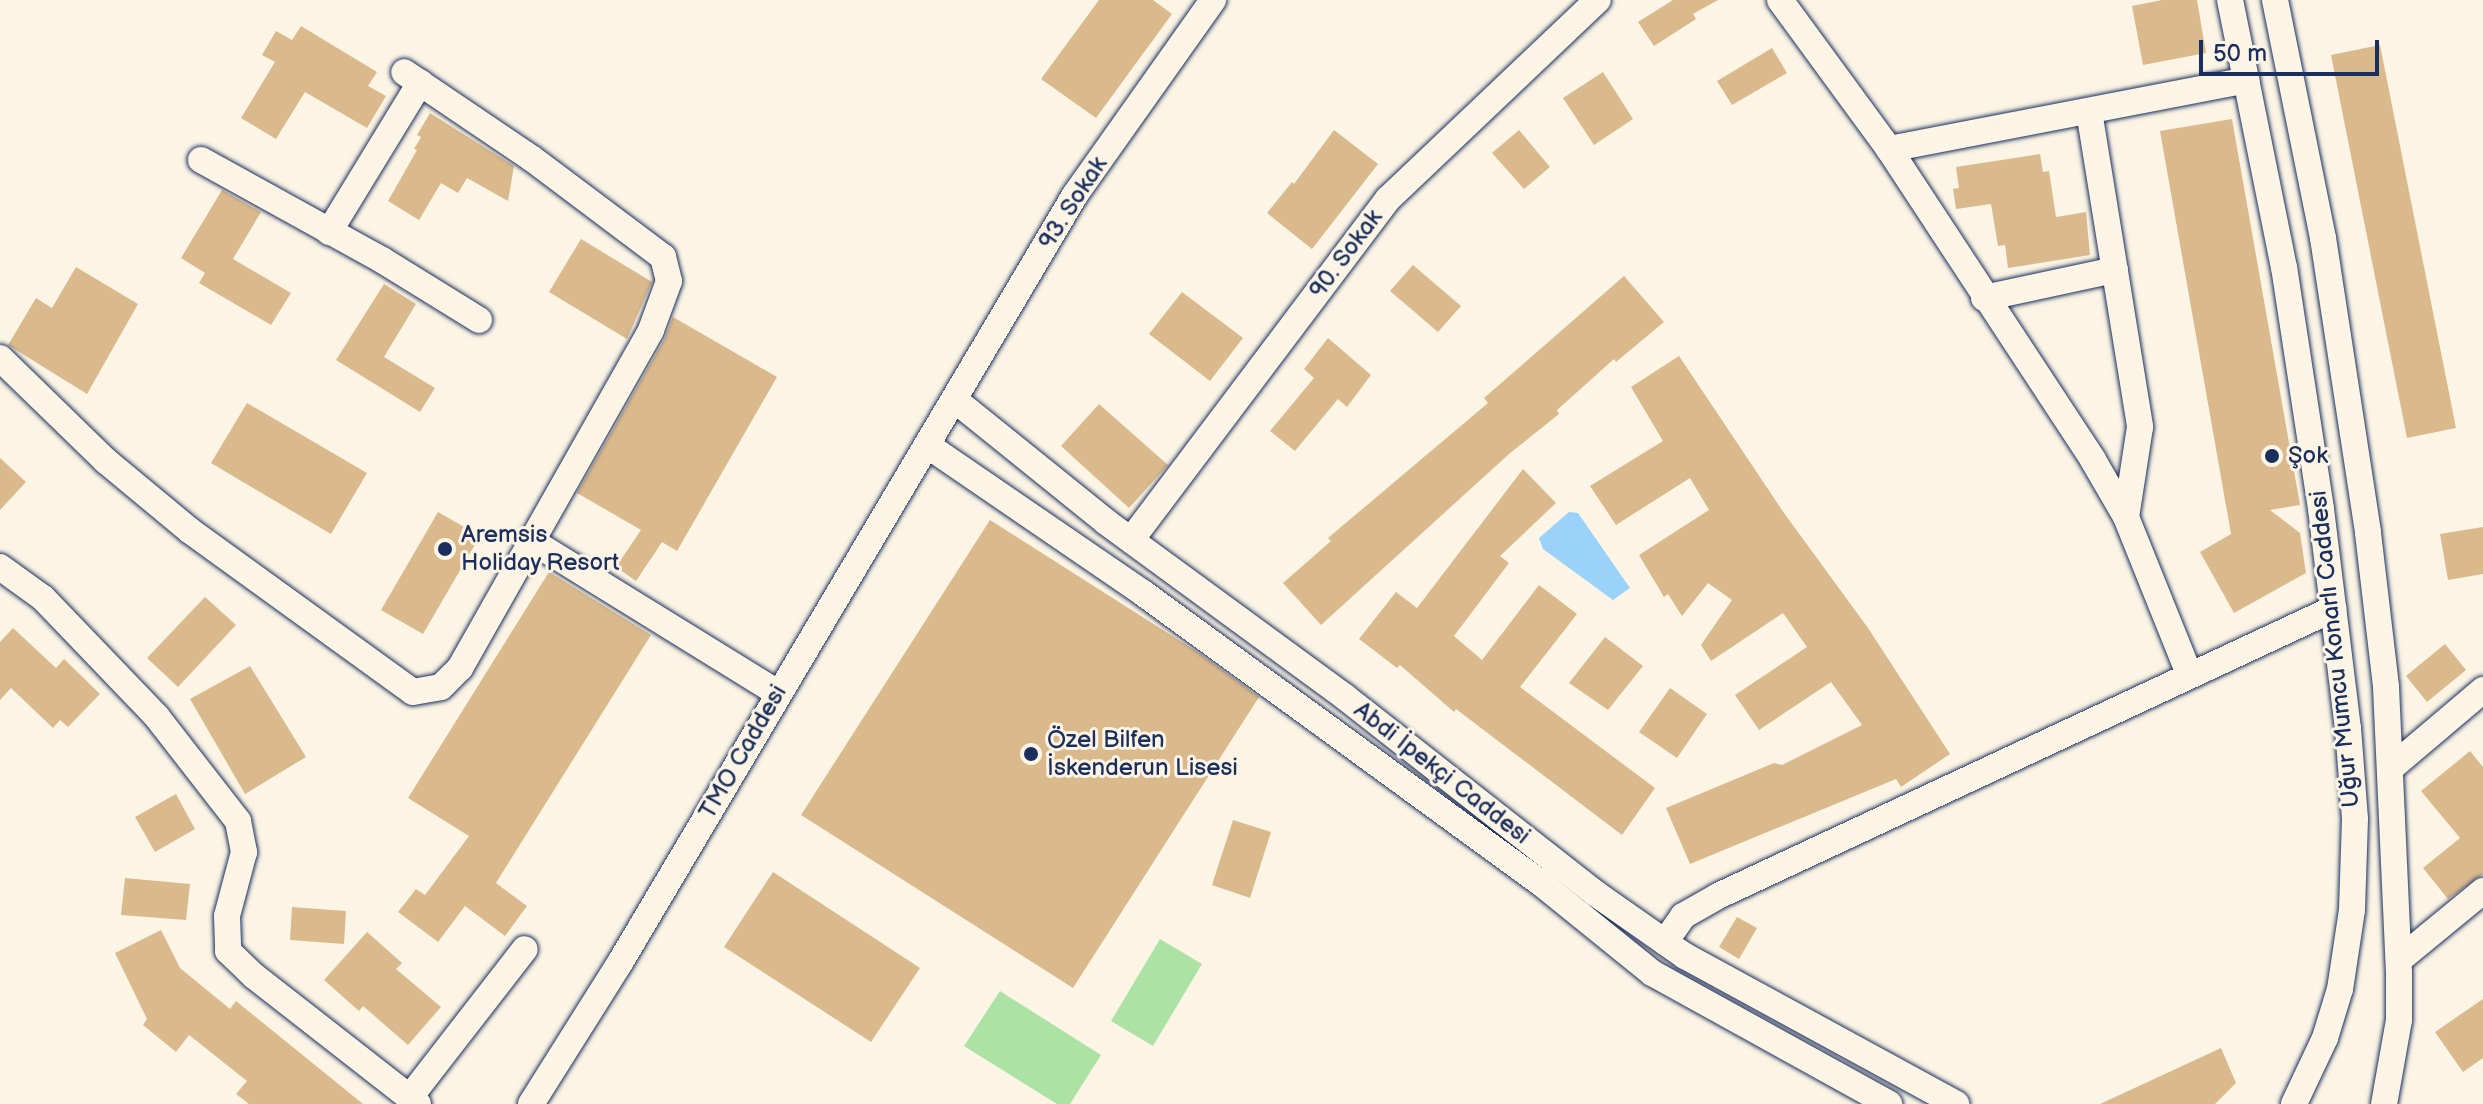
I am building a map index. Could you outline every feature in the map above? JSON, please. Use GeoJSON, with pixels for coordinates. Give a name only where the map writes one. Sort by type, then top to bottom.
{"type":"FeatureCollection","features":[{"type":"Feature","properties":{"kind":"street","name":"90. Sokak"},"geometry":{"type":"LineString","coordinates":[[1131,540],[1388,199],[1598,0]]}},
{"type":"Feature","properties":{"kind":"street"},"geometry":{"type":"LineString","coordinates":[[1780,0],[1889,149],[2093,460],[2126,517],[2189,674]]}},
{"type":"Feature","properties":{"kind":"street","name":"Uğur Mumcu Konarlı Caddesi"},"geometry":{"type":"LineString","coordinates":[[2230,0],[2284,267],[2333,609],[2348,728],[2355,819],[2352,910],[2340,989],[2325,1038],[2294,1104]]}},
{"type":"Feature","properties":{"kind":"street","name":"Uğur Mumcu Konarlı Caddesi"},"geometry":{"type":"LineString","coordinates":[[2275,0],[2323,238],[2368,533],[2386,687],[2399,1020],[2385,1103]]}},
{"type":"Feature","properties":{"kind":"street","name":"93. Sokak"},"geometry":{"type":"LineString","coordinates":[[955,400],[1075,195],[1200,5]]}},
{"type":"Feature","properties":{"kind":"street"},"geometry":{"type":"LineString","coordinates":[[0,358],[106,461],[189,530],[413,692],[441,687],[460,668],[651,330],[669,281],[663,257],[531,158],[412,78],[329,232]]}},
{"type":"Feature","properties":{"kind":"street"},"geometry":{"type":"LineString","coordinates":[[1889,149],[2246,80]]}},
{"type":"Feature","properties":{"kind":"street"},"geometry":{"type":"LineString","coordinates":[[2089,111],[2140,427],[2126,517]]}},
{"type":"Feature","properties":{"kind":"street"},"geometry":{"type":"LineString","coordinates":[[201,160],[479,320]]}},
{"type":"Feature","properties":{"kind":"street"},"geometry":{"type":"LineString","coordinates":[[1984,298],[2115,270]]}},
{"type":"Feature","properties":{"kind":"street","name":"Abdi İpekçi Caddesi"},"geometry":{"type":"LineString","coordinates":[[955,400],[1131,540],[1345,697],[1595,893],[1665,942],[1759,998],[1956,1104]]}},
{"type":"Feature","properties":{"kind":"street","name":"TMO Caddesi"},"geometry":{"type":"LineString","coordinates":[[531,1104],[621,961],[955,400]]}},
{"type":"Feature","properties":{"kind":"street","name":"Abdi İpekçi Caddesi"},"geometry":{"type":"LineString","coordinates":[[927,445],[1169,612],[1541,883],[1652,973],[1889,1104]]}},
{"type":"Feature","properties":{"kind":"street"},"geometry":{"type":"LineString","coordinates":[[530,540],[778,693]]}},
{"type":"Feature","properties":{"kind":"street"},"geometry":{"type":"LineString","coordinates":[[0,567],[43,598],[157,717],[238,821],[244,852],[227,916],[228,951],[254,976],[414,1100],[525,949]]}},
{"type":"Feature","properties":{"kind":"street"},"geometry":{"type":"LineString","coordinates":[[1665,942],[1683,916],[1718,896],[2333,609]]}},
{"type":"Feature","properties":{"kind":"street"},"geometry":{"type":"LineString","coordinates":[[2391,768],[2483,690]]}},
{"type":"Feature","properties":{"kind":"street"},"geometry":{"type":"LineString","coordinates":[[2399,960],[2483,891]]}},
{"type":"Feature","properties":{"kind":"green space"},"geometry":{"type":"Polygon","coordinates":[[[1160,939],[1202,964],[1153,1046],[1111,1021],[1160,939]]]}},
{"type":"Feature","properties":{"kind":"green space"},"geometry":{"type":"Polygon","coordinates":[[[1000,991],[1101,1055],[1070,1104],[1057,1104],[964,1046],[1000,991]]]}},
{"type":"Feature","properties":{"kind":"water"},"geometry":{"type":"Polygon","coordinates":[[[1569,512],[1578,513],[1630,588],[1613,600],[1543,549],[1539,538],[1569,512]]]}},
{"type":"Feature","properties":{"kind":"building"},"geometry":{"type":"Polygon","coordinates":[[[1099,0],[1153,0],[1172,14],[1096,118],[1041,79],[1099,0]]]}},
{"type":"Feature","properties":{"kind":"building"},"geometry":{"type":"Polygon","coordinates":[[[1673,0],[1718,0],[1693,14],[1696,19],[1654,46],[1638,22],[1673,0]]]}},
{"type":"Feature","properties":{"kind":"building"},"geometry":{"type":"Polygon","coordinates":[[[2162,0],[2197,0],[2206,53],[2143,65],[2132,6],[2162,0]]]}},
{"type":"Feature","properties":{"kind":"building"},"geometry":{"type":"Polygon","coordinates":[[[301,26],[377,72],[368,86],[386,96],[367,128],[305,92],[276,139],[241,118],[275,62],[262,55],[276,31],[292,40],[301,26]]]}},
{"type":"Feature","properties":{"kind":"building"},"geometry":{"type":"Polygon","coordinates":[[[2380,45],[2456,428],[2407,438],[2331,55],[2380,45]]]}},
{"type":"Feature","properties":{"kind":"building"},"geometry":{"type":"Polygon","coordinates":[[[1772,48],[1787,73],[1732,105],[1717,81],[1772,48]]]}},
{"type":"Feature","properties":{"kind":"building"},"geometry":{"type":"Polygon","coordinates":[[[1603,72],[1633,119],[1594,145],[1563,98],[1603,72]]]}},
{"type":"Feature","properties":{"kind":"building"},"geometry":{"type":"Polygon","coordinates":[[[430,113],[514,166],[508,201],[467,178],[458,193],[441,183],[419,220],[388,201],[417,150],[414,149],[421,137],[417,135],[430,113]]]}},
{"type":"Feature","properties":{"kind":"building"},"geometry":{"type":"Polygon","coordinates":[[[2232,119],[2300,505],[2270,510],[2300,533],[2306,573],[2234,613],[2200,552],[2231,534],[2160,131],[2232,119]]]}},
{"type":"Feature","properties":{"kind":"building"},"geometry":{"type":"Polygon","coordinates":[[[1334,130],[1378,164],[1312,249],[1267,213],[1292,182],[1294,184],[1334,130]]]}},
{"type":"Feature","properties":{"kind":"building"},"geometry":{"type":"Polygon","coordinates":[[[1519,130],[1550,167],[1524,189],[1492,153],[1519,130]]]}},
{"type":"Feature","properties":{"kind":"building"},"geometry":{"type":"Polygon","coordinates":[[[2040,154],[2043,172],[2049,171],[2056,217],[2086,212],[2090,255],[2008,268],[2005,245],[1998,246],[1991,204],[1956,209],[1953,189],[1959,188],[1956,167],[2040,154]]]}},
{"type":"Feature","properties":{"kind":"building"},"geometry":{"type":"Polygon","coordinates":[[[222,190],[261,212],[233,259],[291,293],[271,325],[199,283],[205,273],[181,258],[222,190]]]}},
{"type":"Feature","properties":{"kind":"building"},"geometry":{"type":"Polygon","coordinates":[[[581,239],[652,282],[627,339],[549,292],[581,239]]]}},
{"type":"Feature","properties":{"kind":"building"},"geometry":{"type":"Polygon","coordinates":[[[1413,265],[1461,306],[1438,332],[1390,291],[1413,265]]]}},
{"type":"Feature","properties":{"kind":"building"},"geometry":{"type":"Polygon","coordinates":[[[76,267],[138,304],[87,394],[8,345],[36,298],[52,308],[76,267]]]}},
{"type":"Feature","properties":{"kind":"building"},"geometry":{"type":"Polygon","coordinates":[[[1624,276],[1664,322],[1616,362],[1614,359],[1557,410],[1559,414],[1509,454],[1321,625],[1283,583],[1331,541],[1328,538],[1488,403],[1484,398],[1624,276]]]}},
{"type":"Feature","properties":{"kind":"building"},"geometry":{"type":"Polygon","coordinates":[[[384,284],[416,304],[384,357],[435,388],[420,412],[336,360],[384,284]]]}},
{"type":"Feature","properties":{"kind":"building"},"geometry":{"type":"Polygon","coordinates":[[[1182,292],[1243,338],[1210,381],[1149,334],[1182,292]]]}},
{"type":"Feature","properties":{"kind":"building"},"geometry":{"type":"Polygon","coordinates":[[[673,317],[777,377],[677,551],[662,542],[636,581],[616,567],[641,530],[577,493],[665,338],[673,317]]]}},
{"type":"Feature","properties":{"kind":"building"},"geometry":{"type":"Polygon","coordinates":[[[1328,338],[1371,375],[1347,407],[1338,399],[1295,451],[1270,431],[1314,378],[1304,369],[1328,338]]]}},
{"type":"Feature","properties":{"kind":"building"},"geometry":{"type":"Polygon","coordinates":[[[1679,356],[1784,513],[1868,628],[1950,754],[1901,787],[1896,779],[1690,864],[1666,808],[1774,763],[1782,765],[1862,725],[1831,682],[1759,730],[1735,695],[1807,647],[1783,613],[1711,661],[1701,645],[1732,600],[1708,583],[1682,616],[1668,594],[1664,597],[1639,555],[1709,510],[1690,478],[1616,525],[1590,486],[1663,441],[1631,387],[1679,356]]]}},
{"type":"Feature","properties":{"kind":"building"},"geometry":{"type":"Polygon","coordinates":[[[247,403],[367,473],[331,534],[211,463],[247,403]]]}},
{"type":"Feature","properties":{"kind":"building"},"geometry":{"type":"Polygon","coordinates":[[[1099,404],[1168,465],[1129,508],[1061,446],[1099,404]]]}},
{"type":"Feature","properties":{"kind":"building"},"geometry":{"type":"Polygon","coordinates":[[[0,458],[26,482],[0,510],[0,458]]]}},
{"type":"Feature","properties":{"kind":"building"},"geometry":{"type":"Polygon","coordinates":[[[1523,469],[1556,503],[1500,556],[1509,563],[1454,636],[1482,660],[1539,585],[1577,614],[1520,687],[1655,788],[1622,835],[1456,709],[1454,712],[1400,665],[1397,668],[1359,639],[1396,592],[1417,608],[1523,469]]]}},
{"type":"Feature","properties":{"kind":"building"},"geometry":{"type":"Polygon","coordinates":[[[438,512],[480,536],[423,634],[381,610],[438,512]]]}},
{"type":"Feature","properties":{"kind":"building","name":"Özel Bilfen İskenderun Lisesi"},"geometry":{"type":"Polygon","coordinates":[[[990,520],[1196,651],[1259,697],[1073,988],[801,815],[990,520]]]}},
{"type":"Feature","properties":{"kind":"building"},"geometry":{"type":"Polygon","coordinates":[[[2483,527],[2483,574],[2448,580],[2440,534],[2483,527]]]}},
{"type":"Feature","properties":{"kind":"building"},"geometry":{"type":"Polygon","coordinates":[[[549,572],[651,635],[496,883],[527,906],[505,936],[465,906],[438,942],[398,912],[416,889],[425,895],[469,836],[408,798],[549,572]]]}},
{"type":"Feature","properties":{"kind":"building"},"geometry":{"type":"Polygon","coordinates":[[[205,597],[236,625],[178,687],[147,658],[205,597]]]}},
{"type":"Feature","properties":{"kind":"building"},"geometry":{"type":"Polygon","coordinates":[[[13,628],[56,668],[64,659],[100,694],[68,727],[60,720],[53,728],[11,688],[0,700],[0,642],[13,628]]]}},
{"type":"Feature","properties":{"kind":"building"},"geometry":{"type":"Polygon","coordinates":[[[1605,637],[1643,666],[1608,710],[1569,683],[1605,637]]]}},
{"type":"Feature","properties":{"kind":"building"},"geometry":{"type":"Polygon","coordinates":[[[2445,644],[2466,670],[2427,702],[2406,676],[2445,644]]]}},
{"type":"Feature","properties":{"kind":"building"},"geometry":{"type":"Polygon","coordinates":[[[250,666],[306,757],[245,794],[190,699],[250,666]]]}},
{"type":"Feature","properties":{"kind":"building"},"geometry":{"type":"Polygon","coordinates":[[[1670,688],[1707,714],[1677,758],[1639,732],[1670,688]]]}},
{"type":"Feature","properties":{"kind":"building"},"geometry":{"type":"Polygon","coordinates":[[[2470,751],[2483,767],[2483,874],[2448,899],[2423,868],[2460,838],[2421,791],[2470,751]]]}},
{"type":"Feature","properties":{"kind":"building"},"geometry":{"type":"Polygon","coordinates":[[[176,794],[195,829],[155,852],[135,817],[176,794]]]}},
{"type":"Feature","properties":{"kind":"building"},"geometry":{"type":"Polygon","coordinates":[[[1233,820],[1271,832],[1250,898],[1212,885],[1233,820]]]}},
{"type":"Feature","properties":{"kind":"building"},"geometry":{"type":"Polygon","coordinates":[[[773,872],[920,968],[871,1042],[724,947],[773,872]]]}},
{"type":"Feature","properties":{"kind":"building"},"geometry":{"type":"Polygon","coordinates":[[[125,878],[190,884],[186,920],[121,915],[125,878]]]}},
{"type":"Feature","properties":{"kind":"building"},"geometry":{"type":"Polygon","coordinates":[[[292,907],[346,911],[344,944],[290,940],[292,907]]]}},
{"type":"Feature","properties":{"kind":"building"},"geometry":{"type":"Polygon","coordinates":[[[1737,917],[1757,928],[1739,959],[1719,947],[1737,917]]]}},
{"type":"Feature","properties":{"kind":"building"},"geometry":{"type":"Polygon","coordinates":[[[161,930],[180,968],[230,1009],[236,1001],[363,1104],[249,1104],[236,1094],[247,1081],[189,1035],[176,1052],[143,1025],[147,1019],[115,953],[161,930]]]}},
{"type":"Feature","properties":{"kind":"building"},"geometry":{"type":"Polygon","coordinates":[[[367,932],[402,963],[396,969],[441,1007],[408,1045],[363,1006],[359,1011],[324,980],[367,932]]]}},
{"type":"Feature","properties":{"kind":"building"},"geometry":{"type":"Polygon","coordinates":[[[2483,999],[2483,1058],[2463,1072],[2435,1032],[2483,999]]]}},
{"type":"Feature","properties":{"kind":"building"},"geometry":{"type":"Polygon","coordinates":[[[2221,1048],[2236,1083],[2215,1104],[2100,1104],[2221,1048]]]}},
{"type":"Feature","properties":{"kind":"place","name":"Şok"},"geometry":{"type":"Point","coordinates":[2272,456]}},
{"type":"Feature","properties":{"kind":"place","name":"Aremsis Holiday Resort"},"geometry":{"type":"Point","coordinates":[445,549]}},
{"type":"Feature","properties":{"kind":"place","name":"Özel Bilfen İskenderun Lisesi"},"geometry":{"type":"Point","coordinates":[1031,754]}}]}
